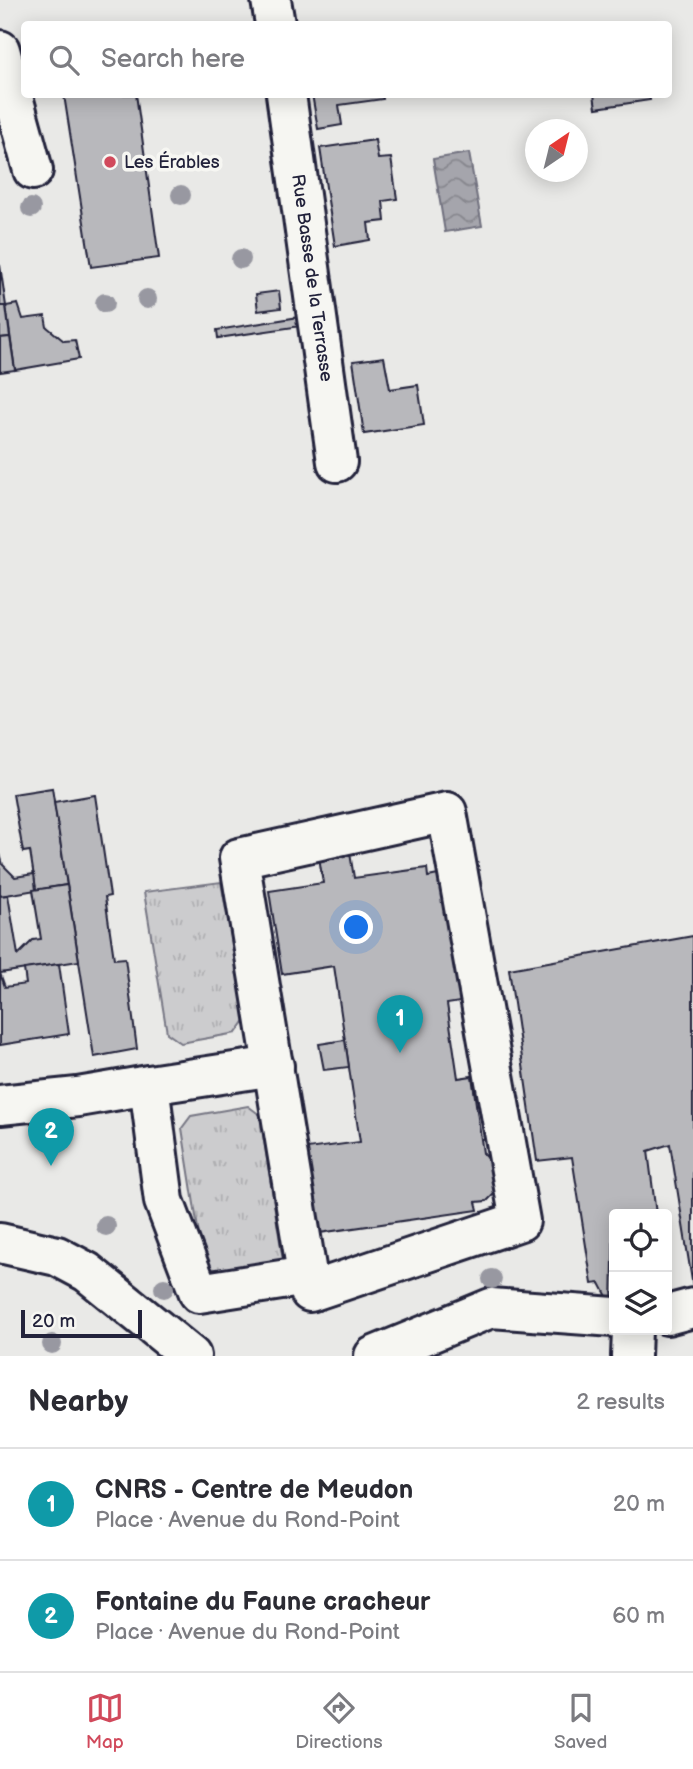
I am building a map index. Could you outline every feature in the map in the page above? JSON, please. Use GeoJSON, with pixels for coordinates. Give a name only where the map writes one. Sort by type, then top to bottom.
{"type":"FeatureCollection","features":[{"type":"Feature","properties":{"kind":"street"},"geometry":{"type":"LineString","coordinates":[[271,0],[274,21]]}},
{"type":"Feature","properties":{"kind":"street"},"geometry":{"type":"LineString","coordinates":[[0,50],[33,170]]}},
{"type":"Feature","properties":{"kind":"street","name":"Rue Basse de la Terrasse"},"geometry":{"type":"LineString","coordinates":[[287,98],[337,462]]}},
{"type":"Feature","properties":{"kind":"street"},"geometry":{"type":"LineString","coordinates":[[447,812],[520,1221],[310,1292],[274,1066],[239,858],[447,812]]}},
{"type":"Feature","properties":{"kind":"street"},"geometry":{"type":"LineString","coordinates":[[0,1105],[78,1097],[274,1066]]}},
{"type":"Feature","properties":{"kind":"street"},"geometry":{"type":"LineString","coordinates":[[149,1085],[164,1200],[199,1293],[307,1276]]}},
{"type":"Feature","properties":{"kind":"street"},"geometry":{"type":"LineString","coordinates":[[0,1243],[57,1256],[86,1272],[191,1356]]}},
{"type":"Feature","properties":{"kind":"street"},"geometry":{"type":"LineString","coordinates":[[374,1356],[491,1308],[609,1317]]}},
{"type":"Feature","properties":{"kind":"street"},"geometry":{"type":"LineString","coordinates":[[672,1314],[693,1308]]}},
{"type":"Feature","properties":{"kind":"street"},"geometry":{"type":"LineString","coordinates":[[631,1356],[632,1335]]}},
{"type":"Feature","properties":{"kind":"green space"},"geometry":{"type":"Polygon","coordinates":[[[221,882],[246,1019],[236,1033],[181,1043],[167,1033],[144,892],[221,882]]]}},
{"type":"Feature","properties":{"kind":"green space"},"geometry":{"type":"Polygon","coordinates":[[[248,1106],[260,1115],[285,1273],[207,1286],[182,1128],[191,1116],[248,1106]]]}},
{"type":"Feature","properties":{"kind":"water"},"geometry":{"type":"Polygon","coordinates":[[[469,153],[482,226],[445,232],[433,159],[469,153]]]}},
{"type":"Feature","properties":{"kind":"building","name":"Les Érables"},"geometry":{"type":"Polygon","coordinates":[[[64,98],[137,98],[159,258],[91,267],[64,98]]]}},
{"type":"Feature","properties":{"kind":"building"},"geometry":{"type":"Polygon","coordinates":[[[313,98],[383,98],[339,105],[342,125],[318,129],[313,98]]]}},
{"type":"Feature","properties":{"kind":"building"},"geometry":{"type":"Polygon","coordinates":[[[595,98],[650,98],[650,100],[596,108],[595,98]]]}},
{"type":"Feature","properties":{"kind":"building"},"geometry":{"type":"Polygon","coordinates":[[[375,140],[378,159],[391,158],[397,199],[383,201],[385,221],[368,223],[370,240],[335,246],[320,148],[375,140]]]}},
{"type":"Feature","properties":{"kind":"building"},"geometry":{"type":"Polygon","coordinates":[[[0,265],[6,306],[0,306],[0,265]]]}},
{"type":"Feature","properties":{"kind":"building"},"geometry":{"type":"Polygon","coordinates":[[[279,291],[281,308],[258,311],[256,294],[279,291]]]}},
{"type":"Feature","properties":{"kind":"building"},"geometry":{"type":"Polygon","coordinates":[[[18,304],[23,319],[45,316],[47,327],[64,341],[75,340],[79,359],[15,370],[6,306],[18,304]]]}},
{"type":"Feature","properties":{"kind":"building"},"geometry":{"type":"Polygon","coordinates":[[[0,306],[6,306],[10,337],[0,338],[0,306]]]}},
{"type":"Feature","properties":{"kind":"building"},"geometry":{"type":"Polygon","coordinates":[[[299,317],[301,326],[218,338],[217,330],[299,317]]]}},
{"type":"Feature","properties":{"kind":"building"},"geometry":{"type":"Polygon","coordinates":[[[10,337],[15,370],[0,372],[0,338],[10,337]]]}},
{"type":"Feature","properties":{"kind":"building"},"geometry":{"type":"Polygon","coordinates":[[[384,357],[390,389],[418,385],[424,425],[364,434],[353,361],[384,357]]]}},
{"type":"Feature","properties":{"kind":"building"},"geometry":{"type":"Polygon","coordinates":[[[52,788],[67,885],[36,890],[30,851],[23,852],[13,794],[52,788]]]}},
{"type":"Feature","properties":{"kind":"building"},"geometry":{"type":"Polygon","coordinates":[[[95,795],[110,896],[105,897],[114,959],[125,958],[137,1049],[94,1057],[54,802],[95,795]]]}},
{"type":"Feature","properties":{"kind":"building"},"geometry":{"type":"Polygon","coordinates":[[[350,853],[354,878],[427,868],[428,877],[438,875],[451,879],[448,924],[460,1002],[447,1004],[458,1078],[472,1076],[483,1153],[494,1165],[497,1191],[487,1201],[476,1202],[478,1210],[319,1233],[307,1149],[360,1142],[334,966],[282,974],[269,891],[323,883],[319,857],[350,853]]]}},
{"type":"Feature","properties":{"kind":"building"},"geometry":{"type":"Polygon","coordinates":[[[0,854],[3,865],[15,877],[34,874],[36,890],[0,896],[0,854]]]}},
{"type":"Feature","properties":{"kind":"building"},"geometry":{"type":"Polygon","coordinates":[[[67,885],[79,961],[0,973],[0,896],[8,895],[18,955],[33,940],[41,939],[33,890],[67,885]]]}},
{"type":"Feature","properties":{"kind":"building"},"geometry":{"type":"Polygon","coordinates":[[[693,936],[693,1287],[670,1144],[648,1151],[655,1209],[609,1209],[609,1300],[600,1283],[592,1284],[572,1157],[537,1161],[509,969],[693,936]]]}},
{"type":"Feature","properties":{"kind":"building"},"geometry":{"type":"Polygon","coordinates":[[[59,964],[69,1034],[0,1045],[0,973],[5,987],[26,984],[24,969],[59,964]]]}},
{"type":"Feature","properties":{"kind":"building"},"geometry":{"type":"Polygon","coordinates":[[[345,1040],[349,1067],[324,1070],[319,1044],[345,1040]]]}},
{"type":"Feature","properties":{"kind":"place","name":"Les Érables"},"geometry":{"type":"Point","coordinates":[110,162]}},
{"type":"Feature","properties":{"kind":"place","name":"CNRS - Centre de Meudon"},"geometry":{"type":"Point","coordinates":[400,1053]}},
{"type":"Feature","properties":{"kind":"place","name":"Fontaine du Faune cracheur"},"geometry":{"type":"Point","coordinates":[51,1166]}}]}
